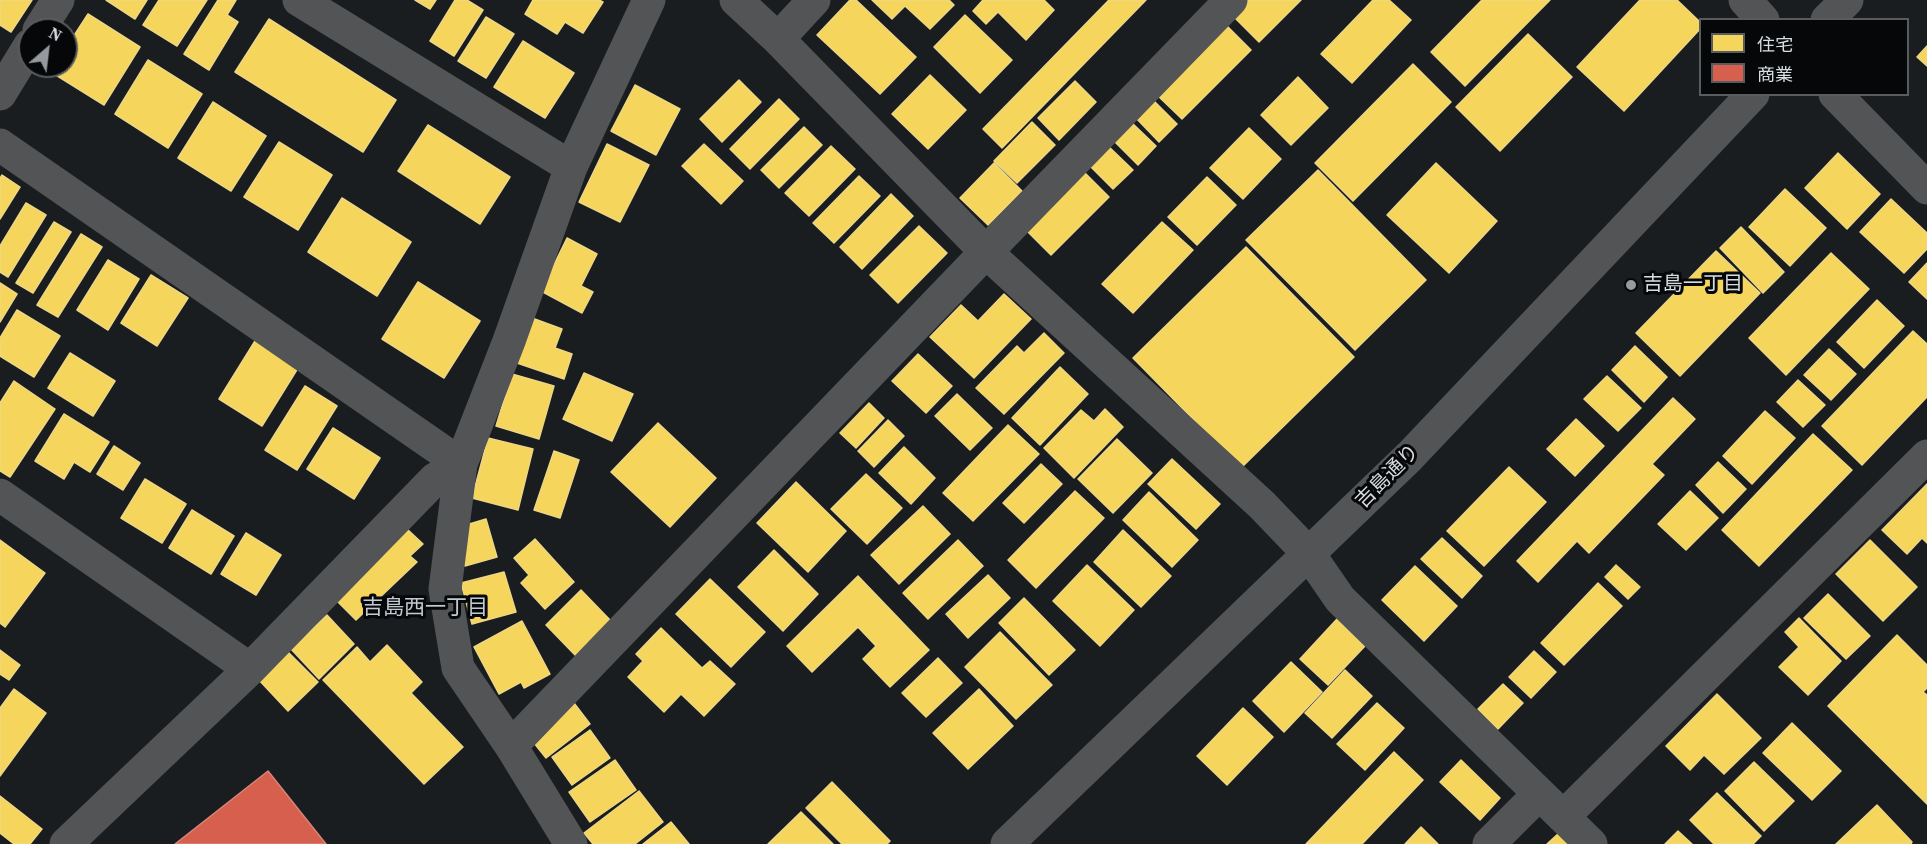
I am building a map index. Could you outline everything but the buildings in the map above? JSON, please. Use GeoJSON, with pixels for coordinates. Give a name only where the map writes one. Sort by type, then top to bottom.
{"type":"FeatureCollection","features":[{"type":"Feature","properties":{"kind":"street"},"geometry":{"type":"LineString","coordinates":[[47,18],[58,0]]}},
{"type":"Feature","properties":{"kind":"street"},"geometry":{"type":"LineString","coordinates":[[299,0],[571,167]]}},
{"type":"Feature","properties":{"kind":"street"},"geometry":{"type":"LineString","coordinates":[[571,844],[512,746],[458,668],[445,589],[461,464],[509,341],[571,167],[649,0]]}},
{"type":"Feature","properties":{"kind":"street"},"geometry":{"type":"LineString","coordinates":[[736,0],[778,39],[986,252],[1262,505],[1309,554],[1340,599],[1591,844]]}},
{"type":"Feature","properties":{"kind":"street"},"geometry":{"type":"LineString","coordinates":[[778,39],[814,0]]}},
{"type":"Feature","properties":{"kind":"street"},"geometry":{"type":"LineString","coordinates":[[512,746],[1231,0]]}},
{"type":"Feature","properties":{"kind":"street"},"geometry":{"type":"LineString","coordinates":[[1745,0],[1761,18]]}},
{"type":"Feature","properties":{"kind":"street"},"geometry":{"type":"LineString","coordinates":[[1829,18],[1846,0]]}},
{"type":"Feature","properties":{"kind":"street"},"geometry":{"type":"LineString","coordinates":[[0,94],[18,65]]}},
{"type":"Feature","properties":{"kind":"street","name":"吉島通り"},"geometry":{"type":"LineString","coordinates":[[1007,844],[1410,456],[1751,96]]}},
{"type":"Feature","properties":{"kind":"street"},"geometry":{"type":"LineString","coordinates":[[1836,96],[1927,189]]}},
{"type":"Feature","properties":{"kind":"street"},"geometry":{"type":"LineString","coordinates":[[0,146],[461,464]]}},
{"type":"Feature","properties":{"kind":"street"},"geometry":{"type":"LineString","coordinates":[[1563,817],[1927,456]]}},
{"type":"Feature","properties":{"kind":"street"},"geometry":{"type":"LineString","coordinates":[[66,844],[250,669],[435,479],[461,464]]}},
{"type":"Feature","properties":{"kind":"street"},"geometry":{"type":"LineString","coordinates":[[0,495],[250,669]]}},
{"type":"Feature","properties":{"kind":"street"},"geometry":{"type":"LineString","coordinates":[[1490,844],[1539,794]]}},
{"type":"Feature","properties":{"kind":"place","name":"吉島一丁目"},"geometry":{"type":"Point","coordinates":[1631,285]}},
{"type":"Feature","properties":{"kind":"district","name":"吉島西一丁目"},"geometry":{"type":"Point","coordinates":[425,609]}}]}
